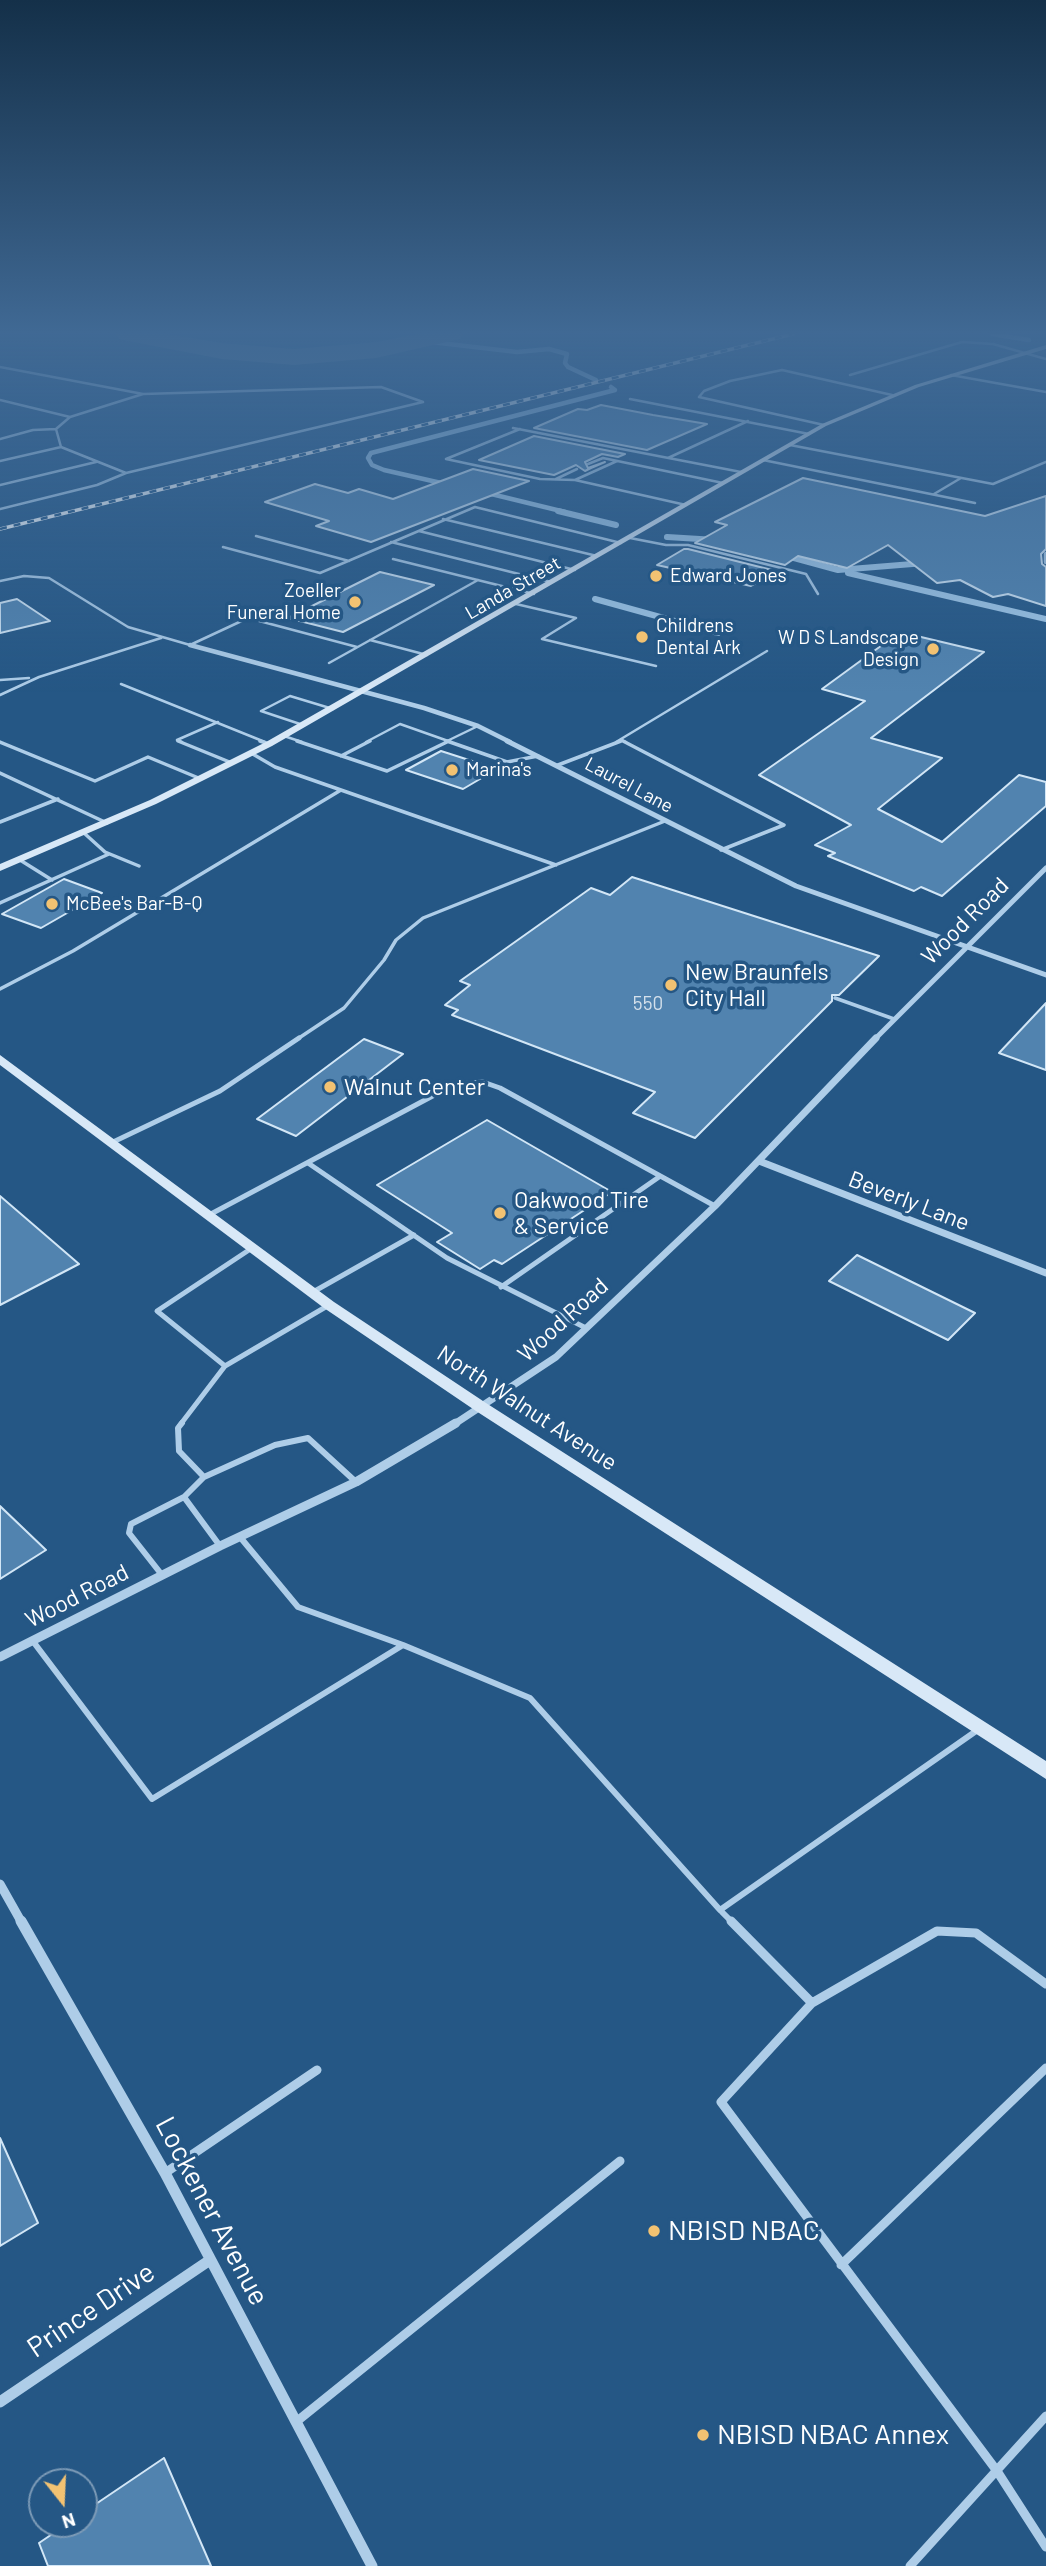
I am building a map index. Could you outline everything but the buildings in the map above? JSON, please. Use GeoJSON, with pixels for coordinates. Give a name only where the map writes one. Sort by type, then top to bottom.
{"type":"FeatureCollection","features":[{"type":"Feature","properties":{"kind":"street","name":"Landa Street"},"geometry":{"type":"LineString","coordinates":[[0,868],[107,823],[284,736],[774,454]]}},
{"type":"Feature","properties":{"kind":"street"},"geometry":{"type":"LineString","coordinates":[[1046,554],[1046,562]]}},
{"type":"Feature","properties":{"kind":"street","name":"Laurel Lane"},"geometry":{"type":"LineString","coordinates":[[190,645],[424,708],[478,726],[721,850],[808,891],[1046,975]]}},
{"type":"Feature","properties":{"kind":"street","name":"Wood Road"},"geometry":{"type":"LineString","coordinates":[[0,1657],[220,1546],[356,1482],[481,1407],[556,1357],[715,1206],[894,1019],[1046,867]]}},
{"type":"Feature","properties":{"kind":"street","name":"North Walnut Avenue"},"geometry":{"type":"LineString","coordinates":[[0,1059],[329,1305],[481,1407],[1046,1771]]}},
{"type":"Feature","properties":{"kind":"street","name":"Beverly Lane"},"geometry":{"type":"LineString","coordinates":[[759,1161],[1046,1273]]}},
{"type":"Feature","properties":{"kind":"street","name":"Lockener Avenue"},"geometry":{"type":"LineString","coordinates":[[0,1884],[165,2173],[372,2566]]}},
{"type":"Feature","properties":{"kind":"street","name":"Prince Drive"},"geometry":{"type":"LineString","coordinates":[[0,2402],[210,2260]]}},
{"type":"Feature","properties":{"kind":"lane"},"geometry":{"type":"LineString","coordinates":[[0,461],[32,454]]}},
{"type":"Feature","properties":{"kind":"lane"},"geometry":{"type":"LineString","coordinates":[[77,454],[126,473]]}},
{"type":"Feature","properties":{"kind":"lane"},"geometry":{"type":"LineString","coordinates":[[0,509],[97,485],[126,473],[207,454]]}},
{"type":"Feature","properties":{"kind":"lane"},"geometry":{"type":"LineString","coordinates":[[459,454],[446,459],[553,480],[575,480],[686,505]]}},
{"type":"Feature","properties":{"kind":"lane"},"geometry":{"type":"LineString","coordinates":[[641,454],[741,472]]}},
{"type":"Feature","properties":{"kind":"lane"},"geometry":{"type":"LineString","coordinates":[[667,459],[678,454]]}},
{"type":"Feature","properties":{"kind":"lane"},"geometry":{"type":"LineString","coordinates":[[835,454],[993,484],[1046,462]]}},
{"type":"Feature","properties":{"kind":"lane"},"geometry":{"type":"LineString","coordinates":[[589,464],[603,458],[723,483]]}},
{"type":"Feature","properties":{"kind":"lane"},"geometry":{"type":"LineString","coordinates":[[763,460],[975,503]]}},
{"type":"Feature","properties":{"kind":"lane"},"geometry":{"type":"LineString","coordinates":[[575,480],[618,461]]}},
{"type":"Feature","properties":{"kind":"lane"},"geometry":{"type":"LineString","coordinates":[[0,485],[96,462]]}},
{"type":"Feature","properties":{"kind":"lane"},"geometry":{"type":"LineString","coordinates":[[553,480],[577,469]]}},
{"type":"Feature","properties":{"kind":"lane"},"geometry":{"type":"LineString","coordinates":[[933,495],[961,478]]}},
{"type":"Feature","properties":{"kind":"lane"},"geometry":{"type":"LineString","coordinates":[[223,547],[320,573],[475,507],[621,543]]}},
{"type":"Feature","properties":{"kind":"lane"},"geometry":{"type":"LineString","coordinates":[[443,519],[598,557]]}},
{"type":"Feature","properties":{"kind":"lane"},"geometry":{"type":"LineString","coordinates":[[418,531],[575,569]]}},
{"type":"Feature","properties":{"kind":"lane"},"geometry":{"type":"LineString","coordinates":[[256,536],[349,561]]}},
{"type":"Feature","properties":{"kind":"lane"},"geometry":{"type":"LineString","coordinates":[[630,537],[666,545],[688,545],[806,574],[818,594]]}},
{"type":"Feature","properties":{"kind":"lane"},"geometry":{"type":"LineString","coordinates":[[391,542],[553,583]]}},
{"type":"Feature","properties":{"kind":"lane"},"geometry":{"type":"LineString","coordinates":[[393,559],[534,594]]}},
{"type":"Feature","properties":{"kind":"lane"},"geometry":{"type":"LineString","coordinates":[[0,581],[24,576],[49,578],[128,627],[190,645],[248,618],[357,647]]}},
{"type":"Feature","properties":{"kind":"lane"},"geometry":{"type":"LineString","coordinates":[[329,663],[478,580]]}},
{"type":"Feature","properties":{"kind":"lane"},"geometry":{"type":"LineString","coordinates":[[516,604],[576,618],[542,639],[656,666]]}},
{"type":"Feature","properties":{"kind":"lane"},"geometry":{"type":"LineString","coordinates":[[0,695],[39,677],[161,638]]}},
{"type":"Feature","properties":{"kind":"lane"},"geometry":{"type":"LineString","coordinates":[[370,640],[428,655]]}},
{"type":"Feature","properties":{"kind":"lane"},"geometry":{"type":"LineString","coordinates":[[558,765],[622,740],[767,651]]}},
{"type":"Feature","properties":{"kind":"lane"},"geometry":{"type":"LineString","coordinates":[[0,680],[39,677]]}},
{"type":"Feature","properties":{"kind":"lane"},"geometry":{"type":"LineString","coordinates":[[121,684],[269,744]]}},
{"type":"Feature","properties":{"kind":"lane"},"geometry":{"type":"LineString","coordinates":[[303,725],[261,711],[290,696],[333,709]]}},
{"type":"Feature","properties":{"kind":"lane"},"geometry":{"type":"LineString","coordinates":[[218,723],[177,740],[232,763]]}},
{"type":"Feature","properties":{"kind":"lane"},"geometry":{"type":"LineString","coordinates":[[341,756],[400,724],[507,762],[538,756]]}},
{"type":"Feature","properties":{"kind":"lane"},"geometry":{"type":"LineString","coordinates":[[284,736],[387,771],[478,726]]}},
{"type":"Feature","properties":{"kind":"lane"},"geometry":{"type":"LineString","coordinates":[[622,740],[784,825],[721,850]]}},
{"type":"Feature","properties":{"kind":"lane"},"geometry":{"type":"LineString","coordinates":[[0,742],[95,781],[148,757],[201,779]]}},
{"type":"Feature","properties":{"kind":"lane"},"geometry":{"type":"LineString","coordinates":[[251,753],[275,767],[556,865]]}},
{"type":"Feature","properties":{"kind":"lane"},"geometry":{"type":"LineString","coordinates":[[0,773],[107,823]]}},
{"type":"Feature","properties":{"kind":"lane"},"geometry":{"type":"LineString","coordinates":[[0,989],[73,951],[341,790]]}},
{"type":"Feature","properties":{"kind":"lane"},"geometry":{"type":"LineString","coordinates":[[0,822],[58,799]]}},
{"type":"Feature","properties":{"kind":"lane"},"geometry":{"type":"LineString","coordinates":[[110,1143],[220,1091],[344,1008],[384,960],[396,940],[423,918],[665,821]]}},
{"type":"Feature","properties":{"kind":"lane"},"geometry":{"type":"LineString","coordinates":[[84,832],[109,854],[139,866]]}},
{"type":"Feature","properties":{"kind":"lane"},"geometry":{"type":"LineString","coordinates":[[0,903],[109,854]]}},
{"type":"Feature","properties":{"kind":"lane"},"geometry":{"type":"LineString","coordinates":[[20,860],[52,880]]}},
{"type":"Feature","properties":{"kind":"lane"},"geometry":{"type":"LineString","coordinates":[[835,998],[894,1019]]}},
{"type":"Feature","properties":{"kind":"lane"},"geometry":{"type":"LineString","coordinates":[[209,1215],[450,1087],[483,1082],[499,1088],[715,1206]]}},
{"type":"Feature","properties":{"kind":"lane"},"geometry":{"type":"LineString","coordinates":[[308,1163],[414,1236],[501,1287],[586,1328]]}},
{"type":"Feature","properties":{"kind":"lane"},"geometry":{"type":"LineString","coordinates":[[501,1287],[659,1177]]}},
{"type":"Feature","properties":{"kind":"lane"},"geometry":{"type":"LineString","coordinates":[[312,1293],[414,1236]]}},
{"type":"Feature","properties":{"kind":"lane"},"geometry":{"type":"LineString","coordinates":[[225,1366],[157,1311],[252,1248]]}},
{"type":"Feature","properties":{"kind":"lane"},"geometry":{"type":"LineString","coordinates":[[204,1477],[180,1451],[178,1428],[225,1366],[329,1305]]}},
{"type":"Feature","properties":{"kind":"lane"},"geometry":{"type":"LineString","coordinates":[[162,1575],[129,1533],[131,1524],[184,1497],[204,1477],[275,1445],[308,1438],[356,1482]]}},
{"type":"Feature","properties":{"kind":"lane"},"geometry":{"type":"LineString","coordinates":[[184,1497],[220,1546]]}},
{"type":"Feature","properties":{"kind":"lane"},"geometry":{"type":"LineString","coordinates":[[240,1537],[298,1606],[403,1645],[530,1698],[720,1910],[812,2003]]}},
{"type":"Feature","properties":{"kind":"lane"},"geometry":{"type":"LineString","coordinates":[[33,1640],[152,1799],[403,1645]]}},
{"type":"Feature","properties":{"kind":"lane"},"geometry":{"type":"LineString","coordinates":[[720,1910],[981,1727]]}},
{"type":"Feature","properties":{"kind":"lane"},"geometry":{"type":"LineString","coordinates":[[1046,1984],[976,1933],[937,1931],[812,2003],[721,2102],[997,2471],[1046,2547]]}},
{"type":"Feature","properties":{"kind":"lane"},"geometry":{"type":"LineString","coordinates":[[841,2265],[1046,2068]]}},
{"type":"Feature","properties":{"kind":"lane"},"geometry":{"type":"LineString","coordinates":[[165,2173],[317,2070]]}},
{"type":"Feature","properties":{"kind":"lane"},"geometry":{"type":"LineString","coordinates":[[296,2421],[620,2161]]}},
{"type":"Feature","properties":{"kind":"lane"},"geometry":{"type":"LineString","coordinates":[[910,2566],[1046,2416]]}},
{"type":"Feature","properties":{"kind":"waterway"},"geometry":{"type":"LineString","coordinates":[[371,454],[368,458],[372,465],[384,470],[450,485]]}},
{"type":"Feature","properties":{"kind":"waterway"},"geometry":{"type":"LineString","coordinates":[[483,492],[565,512]]}},
{"type":"Feature","properties":{"kind":"waterway"},"geometry":{"type":"LineString","coordinates":[[558,511],[616,525]]}},
{"type":"Feature","properties":{"kind":"waterway"},"geometry":{"type":"LineString","coordinates":[[667,537],[716,540]]}},
{"type":"Feature","properties":{"kind":"waterway"},"geometry":{"type":"LineString","coordinates":[[783,555],[838,570],[925,563]]}},
{"type":"Feature","properties":{"kind":"waterway"},"geometry":{"type":"LineString","coordinates":[[848,573],[1046,619]]}},
{"type":"Feature","properties":{"kind":"waterway"},"geometry":{"type":"LineString","coordinates":[[595,599],[718,633]]}},
{"type":"Feature","properties":{"kind":"railway"},"geometry":{"type":"LineString","coordinates":[[0,529],[306,454]]}},
{"type":"Feature","properties":{"kind":"place","name":"Edward Jones"},"geometry":{"type":"Point","coordinates":[656,576]}},
{"type":"Feature","properties":{"kind":"place","name":"Zoeller Funeral Home"},"geometry":{"type":"Point","coordinates":[355,602]}},
{"type":"Feature","properties":{"kind":"place","name":"Childrens Dental Ark"},"geometry":{"type":"Point","coordinates":[642,637]}},
{"type":"Feature","properties":{"kind":"place","name":"W D S Landscape Design"},"geometry":{"type":"Point","coordinates":[933,649]}},
{"type":"Feature","properties":{"kind":"place","name":"Marina's"},"geometry":{"type":"Point","coordinates":[452,770]}},
{"type":"Feature","properties":{"kind":"place","name":"McBee's Bar-B-Q"},"geometry":{"type":"Point","coordinates":[52,904]}},
{"type":"Feature","properties":{"kind":"place","name":"New Braunfels City Hall"},"geometry":{"type":"Point","coordinates":[671,985]}},
{"type":"Feature","properties":{"kind":"place","name":"Walnut Center"},"geometry":{"type":"Point","coordinates":[330,1087]}},
{"type":"Feature","properties":{"kind":"place","name":"Oakwood Tire & Service"},"geometry":{"type":"Point","coordinates":[500,1213]}},
{"type":"Feature","properties":{"kind":"place","name":"NBISD NBAC"},"geometry":{"type":"Point","coordinates":[654,2231]}},
{"type":"Feature","properties":{"kind":"place","name":"NBISD NBAC Annex"},"geometry":{"type":"Point","coordinates":[703,2435]}}]}
